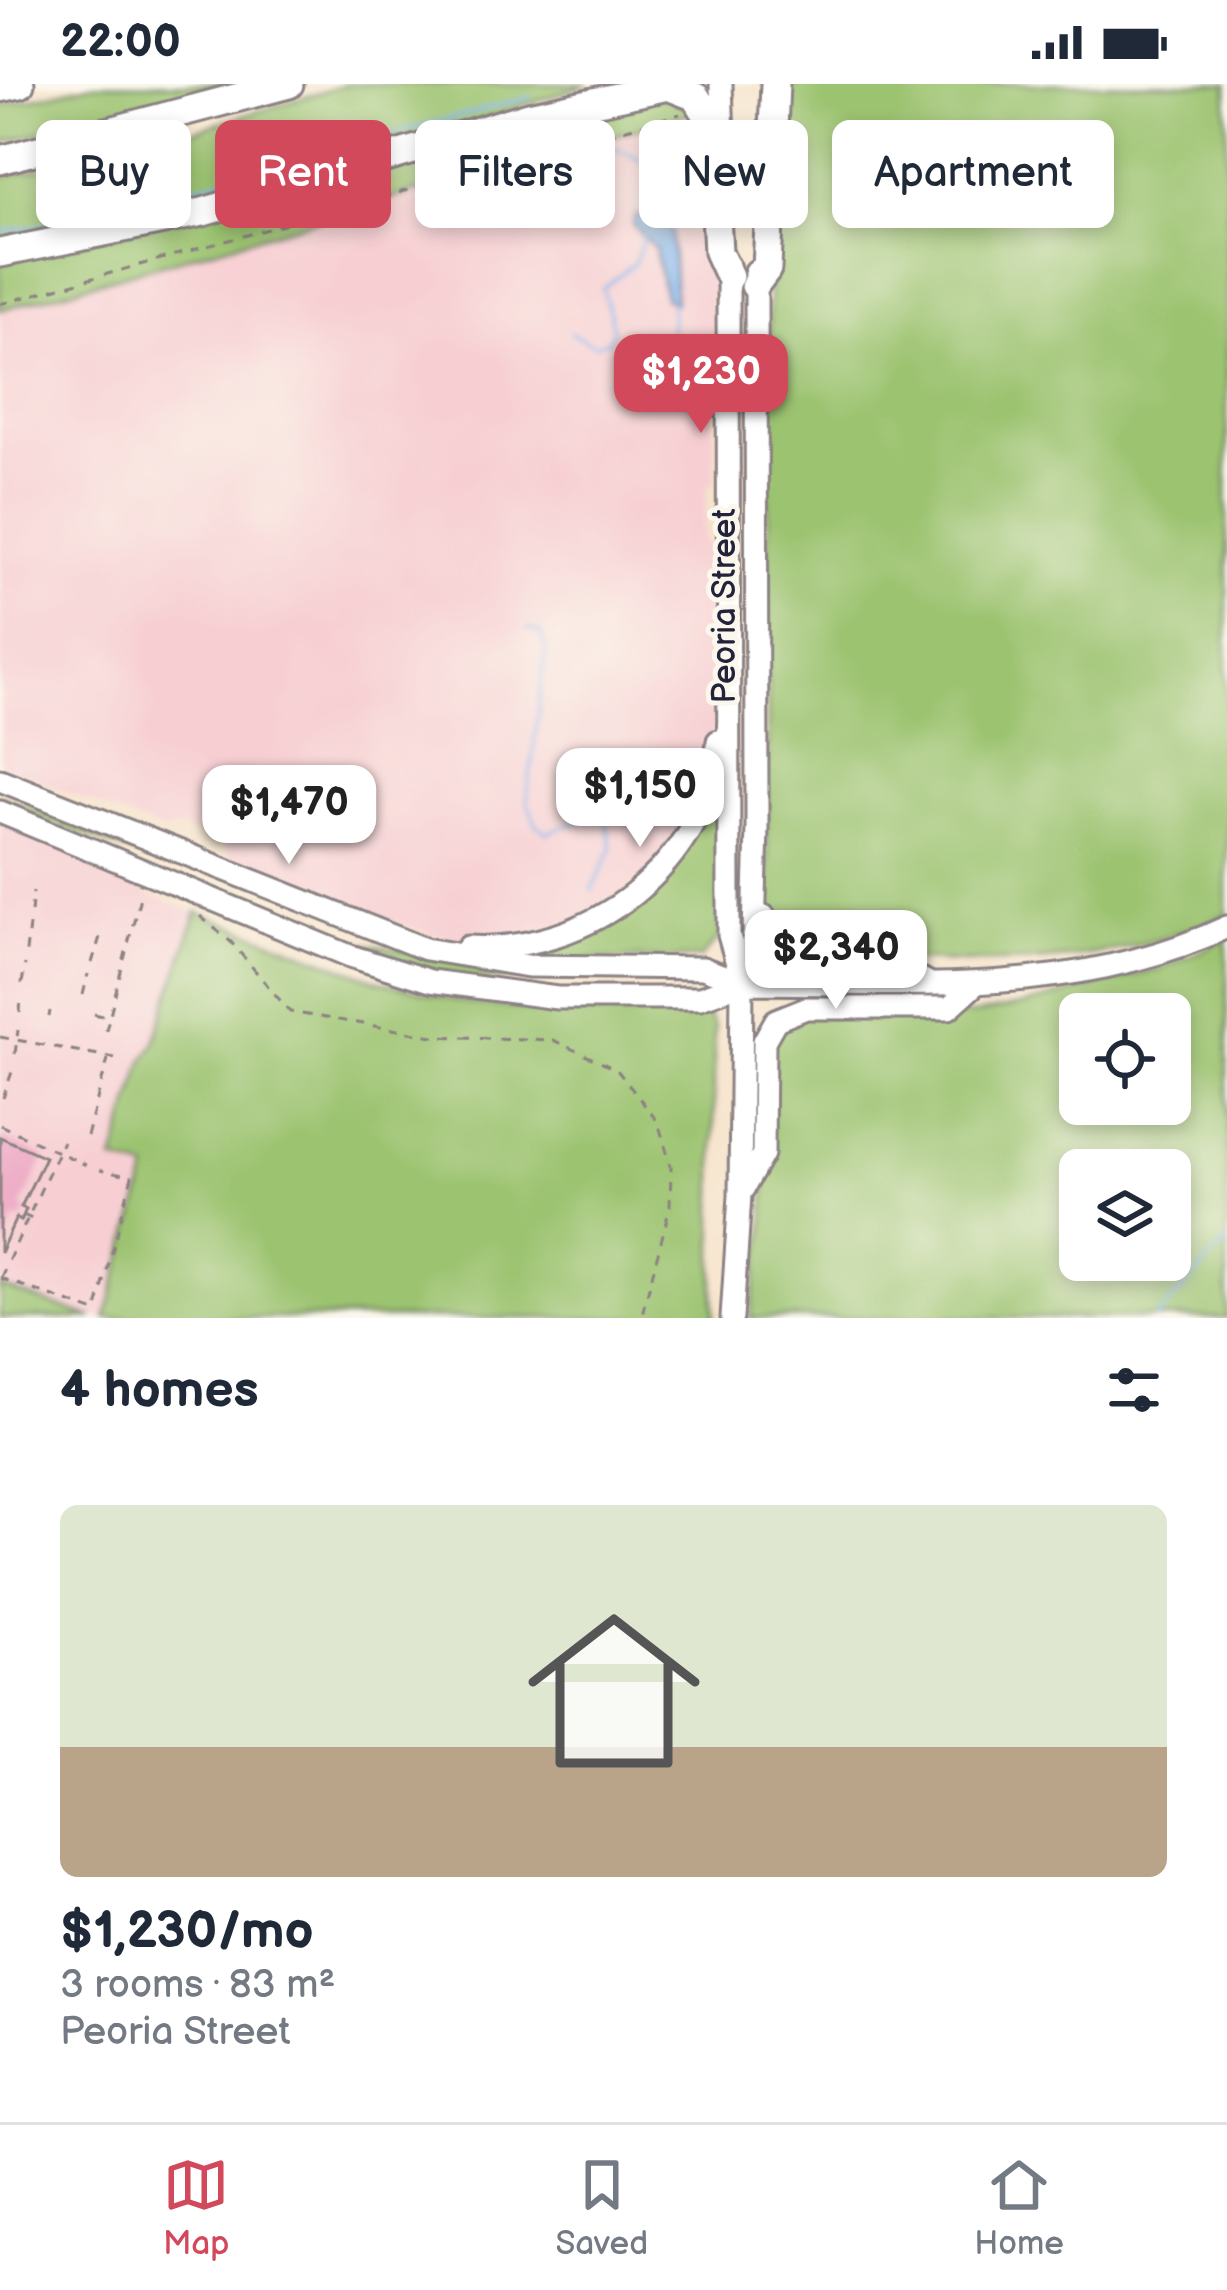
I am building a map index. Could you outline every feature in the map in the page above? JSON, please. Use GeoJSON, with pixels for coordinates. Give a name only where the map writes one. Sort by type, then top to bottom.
{"type":"FeatureCollection","features":[{"type":"Feature","properties":{"kind":"highway"},"geometry":{"type":"LineString","coordinates":[[0,88],[20,84]]}},
{"type":"Feature","properties":{"kind":"highway"},"geometry":{"type":"LineString","coordinates":[[0,160],[289,84]]}},
{"type":"Feature","properties":{"kind":"highway"},"geometry":{"type":"LineString","coordinates":[[529,116],[551,103],[619,84]]}},
{"type":"Feature","properties":{"kind":"highway"},"geometry":{"type":"LineString","coordinates":[[0,253],[275,192],[464,134],[654,86],[676,87],[696,98],[712,126],[718,252],[742,280],[767,268],[775,84]]}},
{"type":"Feature","properties":{"kind":"main road","name":"Peoria Street"},"geometry":{"type":"LineString","coordinates":[[721,84],[742,280],[758,826],[754,934],[742,983],[740,1195],[732,1318]]}},
{"type":"Feature","properties":{"kind":"main road","name":"Peoria Street"},"geometry":{"type":"LineString","coordinates":[[742,983],[729,935],[729,635],[742,280],[764,84]]}},
{"type":"Feature","properties":{"kind":"main road"},"geometry":{"type":"LineString","coordinates":[[425,949],[510,947],[562,935],[605,914],[658,872],[694,823],[712,780],[720,656],[729,635]]}},
{"type":"Feature","properties":{"kind":"main road"},"geometry":{"type":"LineString","coordinates":[[0,780],[425,949],[528,966],[703,968],[742,983]]}},
{"type":"Feature","properties":{"kind":"main road"},"geometry":{"type":"LineString","coordinates":[[0,812],[350,956],[430,981],[557,998],[700,998],[742,983],[977,983],[1118,967],[1227,927]]}},
{"type":"Feature","properties":{"kind":"main road"},"geometry":{"type":"LineString","coordinates":[[758,826],[764,850],[764,931],[777,952],[805,962],[893,964],[931,983]]}},
{"type":"Feature","properties":{"kind":"main road"},"geometry":{"type":"LineString","coordinates":[[740,1195],[763,1154],[764,1041],[776,1020],[806,1008],[949,1008],[977,983]]}},
{"type":"Feature","properties":{"kind":"path"},"geometry":{"type":"LineString","coordinates":[[0,304],[693,109]]}},
{"type":"Feature","properties":{"kind":"path"},"geometry":{"type":"LineString","coordinates":[[31,912],[33,891]]}},
{"type":"Feature","properties":{"kind":"path"},"geometry":{"type":"LineString","coordinates":[[106,1030],[142,908],[141,893]]}},
{"type":"Feature","properties":{"kind":"path"},"geometry":{"type":"LineString","coordinates":[[200,916],[231,942],[290,1012],[434,1036],[559,1041],[598,1057],[627,1078],[658,1122],[671,1166],[669,1211],[640,1318]]}},
{"type":"Feature","properties":{"kind":"path"},"geometry":{"type":"LineString","coordinates":[[26,952],[29,925]]}},
{"type":"Feature","properties":{"kind":"path"},"geometry":{"type":"LineString","coordinates":[[92,963],[100,937]]}},
{"type":"Feature","properties":{"kind":"path"},"geometry":{"type":"LineString","coordinates":[[22,984],[25,964]]}},
{"type":"Feature","properties":{"kind":"path"},"geometry":{"type":"LineString","coordinates":[[83,995],[88,974]]}},
{"type":"Feature","properties":{"kind":"path"},"geometry":{"type":"LineString","coordinates":[[20,1013],[21,997]]}},
{"type":"Feature","properties":{"kind":"path"},"geometry":{"type":"LineString","coordinates":[[94,1014],[109,1018]]}},
{"type":"Feature","properties":{"kind":"path"},"geometry":{"type":"LineString","coordinates":[[15,1054],[18,1030]]}},
{"type":"Feature","properties":{"kind":"path"},"geometry":{"type":"LineString","coordinates":[[0,1037],[112,1058],[87,1136]]}},
{"type":"Feature","properties":{"kind":"path"},"geometry":{"type":"LineString","coordinates":[[101,1055],[103,1046]]}},
{"type":"Feature","properties":{"kind":"path"},"geometry":{"type":"LineString","coordinates":[[3,1098],[14,1066]]}},
{"type":"Feature","properties":{"kind":"path"},"geometry":{"type":"LineString","coordinates":[[8,1115],[2,1125],[86,1166]]}},
{"type":"Feature","properties":{"kind":"path"},"geometry":{"type":"LineString","coordinates":[[18,1133],[23,1122]]}},
{"type":"Feature","properties":{"kind":"path"},"geometry":{"type":"LineString","coordinates":[[63,1141],[0,1278],[96,1312],[132,1177],[100,1170]]}},
{"type":"Feature","properties":{"kind":"path"},"geometry":{"type":"LineString","coordinates":[[76,1160],[81,1149]]}},
{"type":"Feature","properties":{"kind":"path"},"geometry":{"type":"LineString","coordinates":[[38,1196],[49,1201]]}},
{"type":"Feature","properties":{"kind":"path"},"geometry":{"type":"LineString","coordinates":[[33,1207],[44,1212]]}},
{"type":"Feature","properties":{"kind":"path"},"geometry":{"type":"LineString","coordinates":[[26,1216],[39,1222]]}},
{"type":"Feature","properties":{"kind":"shaded area"},"geometry":{"type":"Polygon","coordinates":[[[691,113],[696,120],[666,120],[691,113]]]}},
{"type":"Feature","properties":{"kind":"shaded area"},"geometry":{"type":"Polygon","coordinates":[[[639,128],[639,228],[711,228],[715,479],[707,489],[704,539],[715,553],[715,725],[700,796],[649,873],[583,920],[484,943],[452,940],[366,915],[229,859],[224,844],[180,828],[163,832],[0,765],[0,310],[288,228],[391,228],[391,199],[415,192],[415,228],[615,228],[615,135],[639,128]]]}},
{"type":"Feature","properties":{"kind":"shaded area"},"geometry":{"type":"Polygon","coordinates":[[[0,820],[145,882],[146,894],[411,990],[524,1010],[707,1014],[714,1027],[714,1318],[0,1318],[0,820]]]}},
{"type":"Feature","properties":{"kind":"green space"},"geometry":{"type":"Polygon","coordinates":[[[94,84],[231,84],[90,120],[36,120],[36,134],[0,143],[0,106],[94,84]]]}},
{"type":"Feature","properties":{"kind":"green space"},"geometry":{"type":"Polygon","coordinates":[[[348,84],[588,84],[482,120],[415,120],[415,138],[391,144],[391,120],[229,120],[348,84]]]}},
{"type":"Feature","properties":{"kind":"green space"},"geometry":{"type":"Polygon","coordinates":[[[779,84],[1227,84],[1227,915],[1114,950],[1010,962],[789,953],[767,925],[772,228],[808,228],[808,120],[777,120],[779,84]]]}},
{"type":"Feature","properties":{"kind":"green space"},"geometry":{"type":"Polygon","coordinates":[[[649,90],[696,112],[668,120],[639,120],[639,128],[615,135],[615,120],[536,120],[649,90]]]}},
{"type":"Feature","properties":{"kind":"green space"},"geometry":{"type":"Polygon","coordinates":[[[215,124],[215,194],[191,200],[191,132],[215,124]]]}},
{"type":"Feature","properties":{"kind":"green space"},"geometry":{"type":"Polygon","coordinates":[[[415,152],[415,192],[391,199],[391,159],[415,152]]]}},
{"type":"Feature","properties":{"kind":"green space"},"geometry":{"type":"Polygon","coordinates":[[[36,170],[36,228],[84,228],[0,244],[0,178],[36,170]]]}},
{"type":"Feature","properties":{"kind":"green space"},"geometry":{"type":"Polygon","coordinates":[[[215,206],[215,228],[288,228],[0,310],[0,263],[131,228],[191,228],[191,212],[215,206]]]}},
{"type":"Feature","properties":{"kind":"green space"},"geometry":{"type":"Polygon","coordinates":[[[720,789],[720,937],[701,958],[549,960],[514,953],[614,916],[720,789]]]}},
{"type":"Feature","properties":{"kind":"green space"},"geometry":{"type":"Polygon","coordinates":[[[0,795],[156,853],[143,857],[0,804],[0,795]]]}},
{"type":"Feature","properties":{"kind":"green space"},"geometry":{"type":"Polygon","coordinates":[[[197,912],[376,980],[456,1001],[536,1011],[707,1014],[714,1027],[714,1318],[106,1318],[148,1170],[114,1161],[143,1061],[154,1045],[197,912]]]}},
{"type":"Feature","properties":{"kind":"green space"},"geometry":{"type":"Polygon","coordinates":[[[1227,939],[1227,1318],[750,1318],[764,1233],[770,1037],[799,1016],[973,1015],[1059,996],[1059,1125],[1191,1125],[1191,993],[1070,993],[1162,968],[1227,939]]]}},
{"type":"Feature","properties":{"kind":"green space"},"geometry":{"type":"Polygon","coordinates":[[[344,940],[531,973],[531,979],[462,980],[343,945],[344,940]]]}},
{"type":"Feature","properties":{"kind":"green space"},"geometry":{"type":"Polygon","coordinates":[[[0,1287],[93,1318],[0,1318],[0,1287]]]}},
{"type":"Feature","properties":{"kind":"water"},"geometry":{"type":"Polygon","coordinates":[[[639,216],[639,228],[672,231],[675,303],[665,298],[655,249],[633,225],[639,216]]]}},
{"type":"Feature","properties":{"kind":"building"},"geometry":{"type":"Polygon","coordinates":[[[0,1137],[45,1157],[21,1207],[26,1209],[21,1221],[16,1218],[0,1253],[0,1137]]]}},
{"type":"Feature","properties":{"kind":"waterway"},"geometry":{"type":"LineString","coordinates":[[0,232],[64,221],[531,97]]}},
{"type":"Feature","properties":{"kind":"waterway"},"geometry":{"type":"LineString","coordinates":[[615,148],[639,158]]}},
{"type":"Feature","properties":{"kind":"waterway"},"geometry":{"type":"LineString","coordinates":[[570,333],[595,345],[609,340],[613,329],[603,289],[634,264],[645,236]]}},
{"type":"Feature","properties":{"kind":"waterway"},"geometry":{"type":"LineString","coordinates":[[659,401],[668,376],[672,303]]}},
{"type":"Feature","properties":{"kind":"waterway"},"geometry":{"type":"LineString","coordinates":[[528,629],[540,632],[546,649],[527,800],[536,824],[547,833],[594,814],[606,820],[612,848],[592,891]]}},
{"type":"Feature","properties":{"kind":"waterway"},"geometry":{"type":"LineString","coordinates":[[1156,1318],[1227,1241]]}}]}
